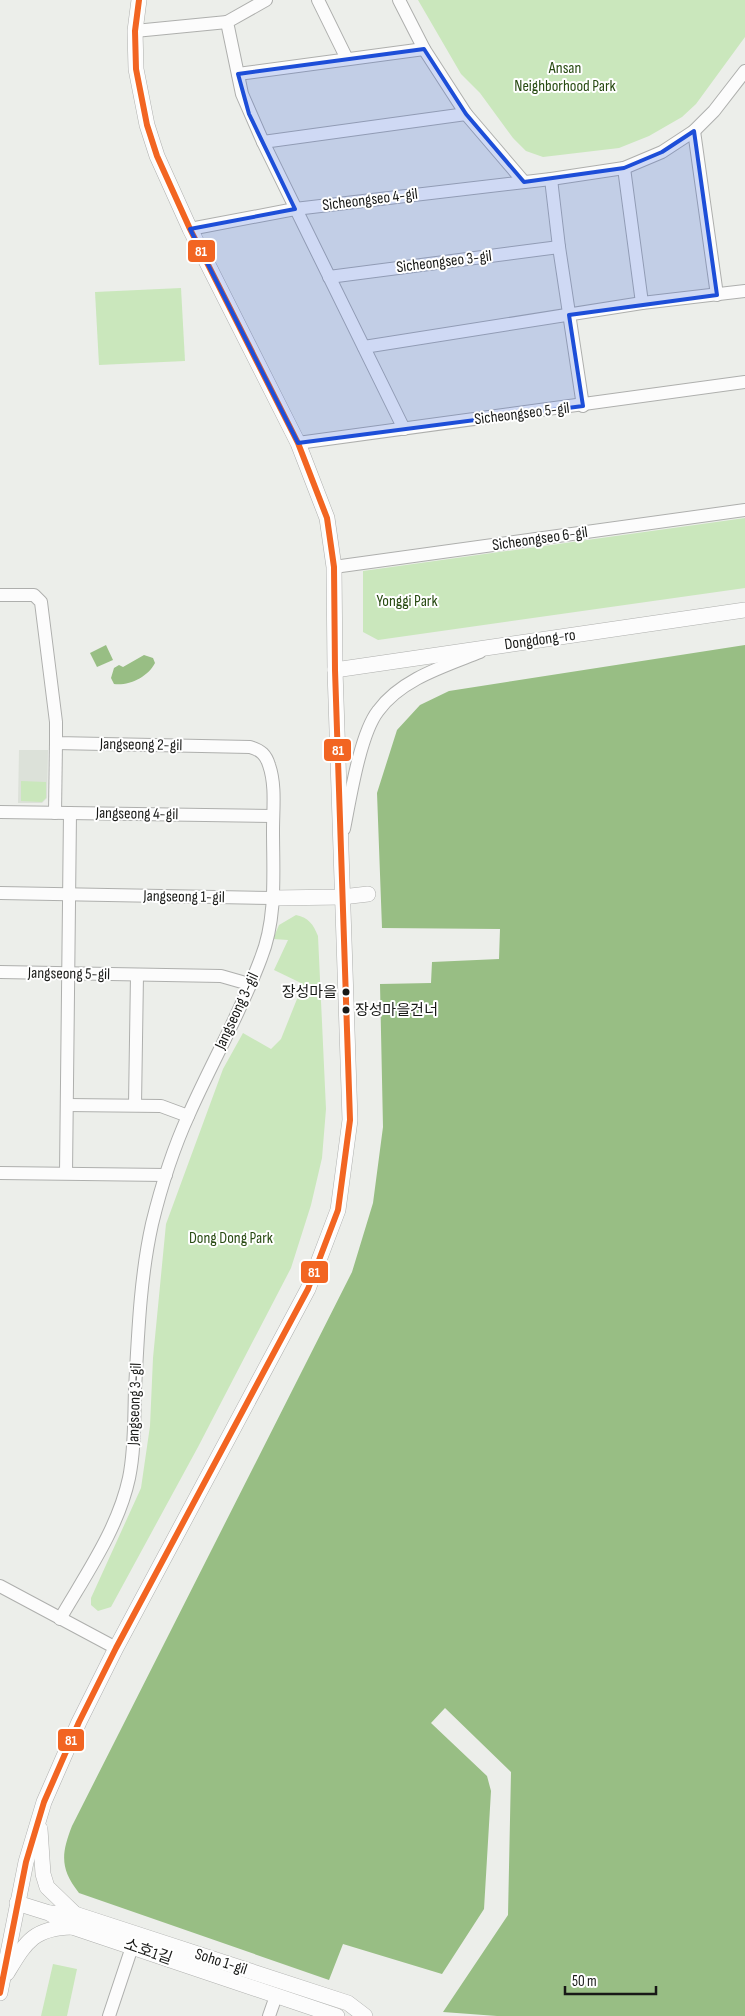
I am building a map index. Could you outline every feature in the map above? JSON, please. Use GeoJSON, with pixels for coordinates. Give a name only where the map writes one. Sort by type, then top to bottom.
{"type":"FeatureCollection","features":[{"type":"Feature","properties":{"kind":"street"},"geometry":{"type":"LineString","coordinates":[[1,1987],[17,1903],[40,1815],[79,1722],[116,1648],[308,1289],[338,1210],[350,1120],[335,670],[334,567],[327,518],[298,443],[190,229],[157,156],[147,125],[136,69],[135,31],[139,0]]}},
{"type":"Feature","properties":{"kind":"street"},"geometry":{"type":"LineString","coordinates":[[135,31],[227,22],[266,0]]}},
{"type":"Feature","properties":{"kind":"street"},"geometry":{"type":"LineString","coordinates":[[318,0],[347,59]]}},
{"type":"Feature","properties":{"kind":"street"},"geometry":{"type":"LineString","coordinates":[[398,0],[424,49],[466,114],[524,182]]}},
{"type":"Feature","properties":{"kind":"street"},"geometry":{"type":"LineString","coordinates":[[227,22],[249,114],[404,429]]}},
{"type":"Feature","properties":{"kind":"street"},"geometry":{"type":"LineString","coordinates":[[238,74],[424,49]]}},
{"type":"Feature","properties":{"kind":"street","name":"Sicheongseo 4-gil"},"geometry":{"type":"LineString","coordinates":[[190,229],[295,208],[551,179],[624,168],[662,152],[694,131],[714,111],[745,71]]}},
{"type":"Feature","properties":{"kind":"street"},"geometry":{"type":"LineString","coordinates":[[263,142],[466,114]]}},
{"type":"Feature","properties":{"kind":"street"},"geometry":{"type":"LineString","coordinates":[[694,131],[717,294]]}},
{"type":"Feature","properties":{"kind":"street"},"geometry":{"type":"LineString","coordinates":[[624,168],[642,303]]}},
{"type":"Feature","properties":{"kind":"street"},"geometry":{"type":"LineString","coordinates":[[551,179],[558,247],[583,406]]}},
{"type":"Feature","properties":{"kind":"street","name":"Sicheongseo 3-gil"},"geometry":{"type":"LineString","coordinates":[[329,277],[558,247]]}},
{"type":"Feature","properties":{"kind":"street"},"geometry":{"type":"LineString","coordinates":[[364,347],[642,303],[745,291]]}},
{"type":"Feature","properties":{"kind":"street","name":"Sicheongseo 5-gil"},"geometry":{"type":"LineString","coordinates":[[298,443],[583,406],[745,382]]}},
{"type":"Feature","properties":{"kind":"street","name":"Sicheongseo 6-gil"},"geometry":{"type":"LineString","coordinates":[[334,567],[745,510]]}},
{"type":"Feature","properties":{"kind":"street"},"geometry":{"type":"LineString","coordinates":[[0,595],[34,595],[41,602],[56,722],[55,813]]}},
{"type":"Feature","properties":{"kind":"street","name":"Dongdong-ro"},"geometry":{"type":"LineString","coordinates":[[335,670],[745,610]]}},
{"type":"Feature","properties":{"kind":"street"},"geometry":{"type":"LineString","coordinates":[[341,844],[363,745],[377,711],[405,686],[435,670],[491,648]]}},
{"type":"Feature","properties":{"kind":"street","name":"Jangseong 2-gil"},"geometry":{"type":"LineString","coordinates":[[56,743],[255,749],[264,754],[269,765],[273,789],[273,898]]}},
{"type":"Feature","properties":{"kind":"street","name":"Jangseong 4-gil"},"geometry":{"type":"LineString","coordinates":[[0,812],[273,816]]}},
{"type":"Feature","properties":{"kind":"street"},"geometry":{"type":"LineString","coordinates":[[66,1173],[70,813]]}},
{"type":"Feature","properties":{"kind":"street","name":"Jangseong 1-gil"},"geometry":{"type":"LineString","coordinates":[[0,893],[273,898],[342,898],[368,894]]}},
{"type":"Feature","properties":{"kind":"street","name":"Jangseong 3-gil"},"geometry":{"type":"LineString","coordinates":[[60,1619],[108,1535],[124,1496],[133,1452],[136,1360],[144,1273],[153,1223],[166,1175],[188,1116],[261,958],[270,929],[273,898]]}},
{"type":"Feature","properties":{"kind":"street","name":"Jangseong 5-gil"},"geometry":{"type":"LineString","coordinates":[[0,972],[221,976],[249,984]]}},
{"type":"Feature","properties":{"kind":"street"},"geometry":{"type":"LineString","coordinates":[[135,1105],[137,975]]}},
{"type":"Feature","properties":{"kind":"street"},"geometry":{"type":"LineString","coordinates":[[67,1105],[161,1106],[188,1116]]}},
{"type":"Feature","properties":{"kind":"street"},"geometry":{"type":"LineString","coordinates":[[0,1173],[166,1175]]}},
{"type":"Feature","properties":{"kind":"street"},"geometry":{"type":"LineString","coordinates":[[0,1586],[116,1648]]}},
{"type":"Feature","properties":{"kind":"street"},"geometry":{"type":"LineString","coordinates":[[40,1815],[41,1858],[47,1887],[74,1921]]}},
{"type":"Feature","properties":{"kind":"street"},"geometry":{"type":"LineString","coordinates":[[17,1903],[74,1921]]}},
{"type":"Feature","properties":{"kind":"street"},"geometry":{"type":"LineString","coordinates":[[1,1987],[22,1949],[35,1935],[74,1921]]}},
{"type":"Feature","properties":{"kind":"street","name":"소호1길"},"geometry":{"type":"LineString","coordinates":[[74,1921],[132,1947],[337,2016]]}},
{"type":"Feature","properties":{"kind":"street","name":"Soho 1-gil"},"geometry":{"type":"LineString","coordinates":[[74,1921],[348,2003],[362,2016]]}},
{"type":"Feature","properties":{"kind":"street"},"geometry":{"type":"LineString","coordinates":[[109,2016],[132,1947]]}},
{"type":"Feature","properties":{"kind":"street"},"geometry":{"type":"LineString","coordinates":[[269,2016],[276,1996]]}},
{"type":"Feature","properties":{"kind":"highlighted area"},"geometry":{"type":"Polygon","coordinates":[[[424,49],[466,114],[524,182],[624,168],[662,152],[694,131],[717,295],[569,315],[583,406],[298,443],[190,229],[295,209],[249,114],[238,74],[424,49]]]}},
{"type":"Feature","properties":{"kind":"shaded area"},"geometry":{"type":"Polygon","coordinates":[[[106,645],[113,660],[97,667],[90,653],[106,645]]]}},
{"type":"Feature","properties":{"kind":"shaded area"},"geometry":{"type":"Polygon","coordinates":[[[745,645],[745,2016],[497,2016],[443,2012],[508,1915],[511,1772],[445,1708],[431,1723],[487,1776],[491,1791],[484,1909],[442,1974],[343,1944],[329,1980],[79,1893],[68,1876],[64,1861],[64,1853],[72,1826],[352,1272],[373,1203],[383,1127],[380,984],[431,983],[432,962],[499,959],[500,929],[382,928],[377,793],[397,730],[420,705],[449,691],[745,645]]]}},
{"type":"Feature","properties":{"kind":"shaded area"},"geometry":{"type":"Polygon","coordinates":[[[144,655],[153,658],[155,663],[148,672],[138,680],[126,684],[114,684],[111,678],[114,668],[119,665],[123,667],[144,655]]]}},
{"type":"Feature","properties":{"kind":"shaded area"},"geometry":{"type":"Polygon","coordinates":[[[19,750],[48,750],[47,798],[42,803],[18,803],[19,750]]]}},
{"type":"Feature","properties":{"kind":"green space","name":"Ansan Neighborhood Park"},"geometry":{"type":"Polygon","coordinates":[[[418,0],[745,0],[745,37],[696,104],[682,117],[649,136],[619,148],[543,157],[526,151],[513,138],[480,93],[461,74],[418,0]]]}},
{"type":"Feature","properties":{"kind":"green space"},"geometry":{"type":"Polygon","coordinates":[[[181,288],[185,361],[99,365],[95,292],[181,288]]]}},
{"type":"Feature","properties":{"kind":"green space","name":"Yonggi Park"},"geometry":{"type":"Polygon","coordinates":[[[745,518],[745,588],[378,640],[363,632],[363,571],[745,518]]]}},
{"type":"Feature","properties":{"kind":"green space"},"geometry":{"type":"Polygon","coordinates":[[[21,781],[46,782],[46,798],[42,802],[21,801],[21,781]]]}},
{"type":"Feature","properties":{"kind":"green space","name":"Dong Dong Park"},"geometry":{"type":"Polygon","coordinates":[[[296,915],[310,922],[318,936],[326,1109],[322,1158],[311,1205],[291,1268],[198,1447],[111,1607],[98,1611],[91,1605],[91,1598],[141,1488],[150,1426],[153,1358],[166,1224],[223,1069],[243,1033],[271,1049],[281,1039],[303,984],[274,970],[288,940],[273,939],[279,925],[296,915]]]}},
{"type":"Feature","properties":{"kind":"green space"},"geometry":{"type":"Polygon","coordinates":[[[53,1964],[77,1969],[67,2016],[41,2016],[53,1964]]]}},
{"type":"Feature","properties":{"kind":"transit line","name":"81"},"geometry":{"type":"LineString","coordinates":[[0,1993],[26,1862],[44,1802],[79,1722],[116,1648],[308,1289],[338,1210],[350,1120],[335,670],[334,567],[327,518],[298,443],[190,229],[157,156],[147,125],[136,69],[135,31],[139,0]]}},
{"type":"Feature","properties":{"kind":"place","name":"장성마을"},"geometry":{"type":"Point","coordinates":[346,992]}},
{"type":"Feature","properties":{"kind":"place","name":"장성마을건너"},"geometry":{"type":"Point","coordinates":[346,1010]}}]}
